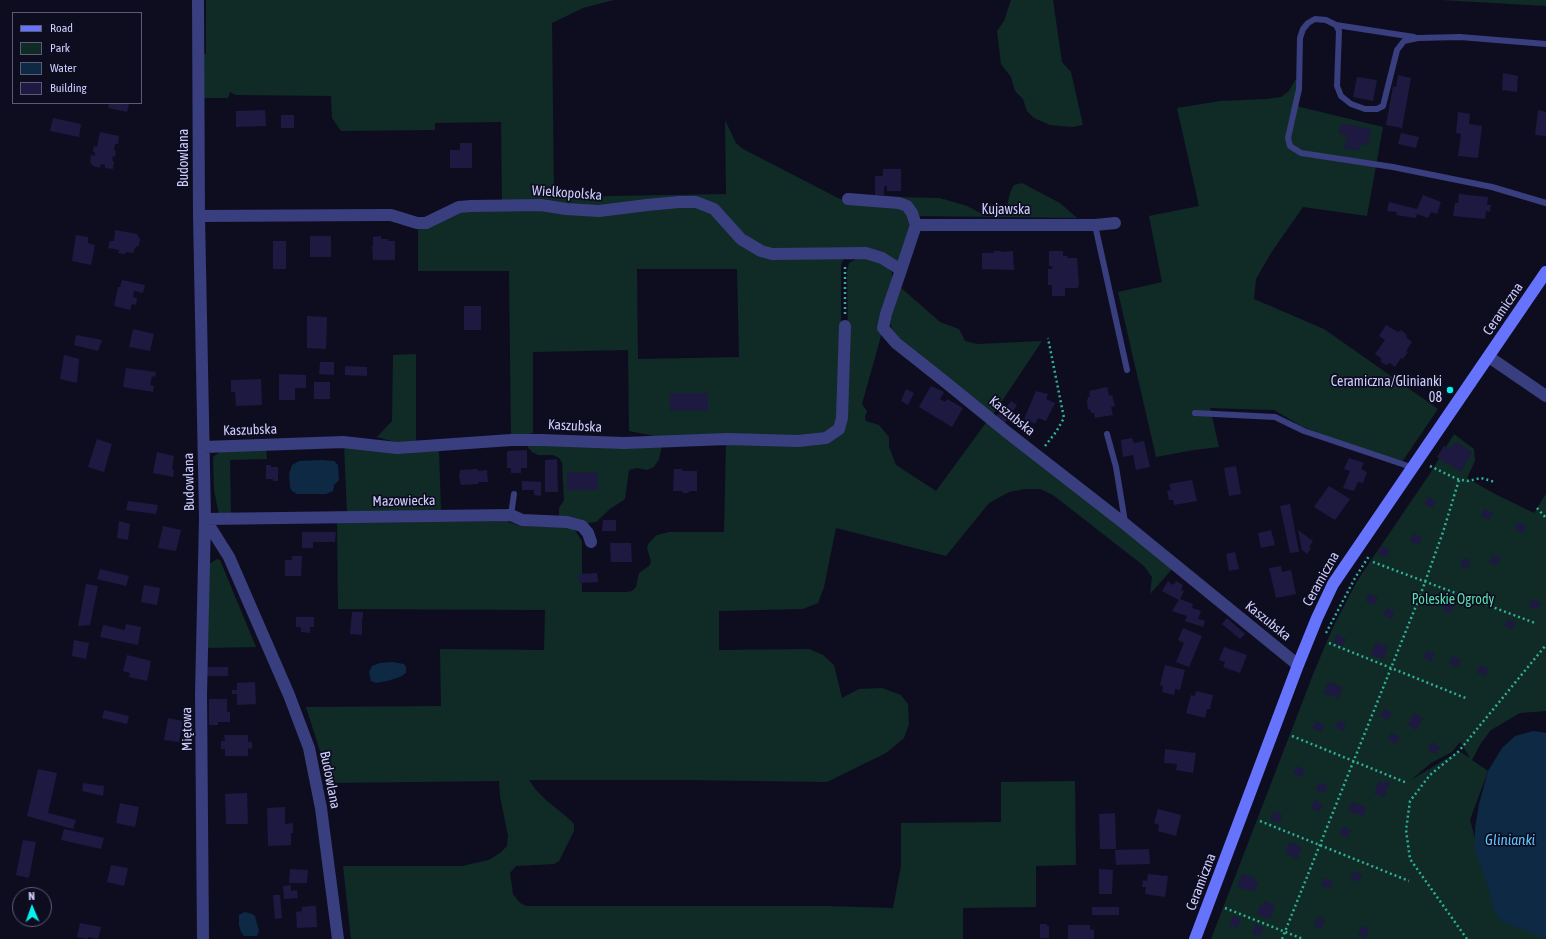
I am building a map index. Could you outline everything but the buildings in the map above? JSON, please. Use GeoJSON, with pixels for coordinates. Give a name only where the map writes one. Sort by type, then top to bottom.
{"type":"FeatureCollection","features":[{"type":"Feature","properties":{"kind":"street","name":"Budowlana"},"geometry":{"type":"LineString","coordinates":[[198,0],[199,216],[205,518],[229,557],[289,695],[309,748],[322,816],[338,939]]}},
{"type":"Feature","properties":{"kind":"street"},"geometry":{"type":"LineString","coordinates":[[848,199],[899,203],[906,206],[912,213],[916,225],[900,270]]}},
{"type":"Feature","properties":{"kind":"street","name":"Wielkopolska"},"geometry":{"type":"LineString","coordinates":[[199,216],[386,215],[412,222],[426,223],[459,207],[471,206],[541,204],[566,209],[599,211],[679,202],[696,202],[714,209],[741,239],[761,251],[772,254],[866,253],[882,258],[900,270]]}},
{"type":"Feature","properties":{"kind":"street","name":"Kujawska"},"geometry":{"type":"LineString","coordinates":[[916,225],[1095,225],[1115,223]]}},
{"type":"Feature","properties":{"kind":"street","name":"Kaszubska"},"geometry":{"type":"LineString","coordinates":[[900,270],[886,314],[884,328],[896,343],[1125,524],[1298,665]]}},
{"type":"Feature","properties":{"kind":"street","name":"Ceramiczna"},"geometry":{"type":"LineString","coordinates":[[1196,939],[1298,665],[1317,618],[1333,584],[1414,468],[1546,272]]}},
{"type":"Feature","properties":{"kind":"street","name":"Kaszubska"},"geometry":{"type":"LineString","coordinates":[[204,447],[342,442],[397,448],[511,440],[611,443],[727,439],[798,441],[826,438],[839,429],[842,418],[845,326]]}},
{"type":"Feature","properties":{"kind":"street"},"geometry":{"type":"LineString","coordinates":[[1489,357],[1546,396]]}},
{"type":"Feature","properties":{"kind":"street","name":"Mazowiecka"},"geometry":{"type":"LineString","coordinates":[[205,518],[512,515],[522,520],[567,522],[582,526],[588,533],[591,542]]}},
{"type":"Feature","properties":{"kind":"street","name":"Miętowa"},"geometry":{"type":"LineString","coordinates":[[203,939],[202,694],[205,518]]}},
{"type":"Feature","properties":{"kind":"lane"},"geometry":{"type":"LineString","coordinates":[[1546,44],[1479,38],[1418,38],[1336,25],[1326,20],[1315,19],[1308,23],[1303,29],[1300,38],[1299,89],[1288,138],[1290,146],[1301,153],[1393,167],[1492,187],[1546,203]]}},
{"type":"Feature","properties":{"kind":"lane"},"geometry":{"type":"LineString","coordinates":[[1336,25],[1339,31],[1337,86],[1341,96],[1351,104],[1365,108],[1377,109],[1383,106],[1397,50],[1404,41],[1418,38]]}},
{"type":"Feature","properties":{"kind":"lane"},"geometry":{"type":"LineString","coordinates":[[1095,225],[1127,370]]}},
{"type":"Feature","properties":{"kind":"lane"},"geometry":{"type":"LineString","coordinates":[[1195,413],[1275,417],[1304,431],[1414,468]]}},
{"type":"Feature","properties":{"kind":"lane"},"geometry":{"type":"LineString","coordinates":[[1107,434],[1116,468],[1125,524]]}},
{"type":"Feature","properties":{"kind":"lane"},"geometry":{"type":"LineString","coordinates":[[512,515],[514,494]]}},
{"type":"Feature","properties":{"kind":"path"},"geometry":{"type":"LineString","coordinates":[[845,326],[844,274],[847,253]]}},
{"type":"Feature","properties":{"kind":"path"},"geometry":{"type":"LineString","coordinates":[[1038,456],[1056,432],[1064,418],[1048,338]]}},
{"type":"Feature","properties":{"kind":"path"},"geometry":{"type":"LineString","coordinates":[[1434,460],[1430,466],[1459,480],[1468,481],[1481,478],[1495,482]]}},
{"type":"Feature","properties":{"kind":"path"},"geometry":{"type":"LineString","coordinates":[[1282,939],[1425,582],[1443,532],[1459,480]]}},
{"type":"Feature","properties":{"kind":"path"},"geometry":{"type":"LineString","coordinates":[[1537,508],[1546,518]]}},
{"type":"Feature","properties":{"kind":"path"},"geometry":{"type":"LineString","coordinates":[[1324,638],[1355,578],[1370,554]]}},
{"type":"Feature","properties":{"kind":"path"},"geometry":{"type":"LineString","coordinates":[[1373,562],[1535,623]]}},
{"type":"Feature","properties":{"kind":"path"},"geometry":{"type":"LineString","coordinates":[[1329,643],[1468,699]]}},
{"type":"Feature","properties":{"kind":"path"},"geometry":{"type":"LineString","coordinates":[[1467,939],[1410,859],[1406,830],[1410,801],[1430,775],[1460,751],[1546,645]]}},
{"type":"Feature","properties":{"kind":"path"},"geometry":{"type":"LineString","coordinates":[[1292,736],[1407,783]]}},
{"type":"Feature","properties":{"kind":"path"},"geometry":{"type":"LineString","coordinates":[[1260,821],[1409,881]]}},
{"type":"Feature","properties":{"kind":"path"},"geometry":{"type":"LineString","coordinates":[[1225,908],[1304,939]]}},
{"type":"Feature","properties":{"kind":"green space"},"geometry":{"type":"Polygon","coordinates":[[[206,0],[614,0],[583,8],[552,23],[554,197],[726,194],[725,120],[736,143],[743,149],[842,200],[887,204],[907,211],[911,228],[900,263],[884,253],[775,250],[761,245],[739,231],[713,204],[625,206],[502,203],[501,122],[435,123],[435,130],[341,131],[332,118],[331,96],[236,95],[230,92],[228,98],[201,98],[201,54],[206,54],[206,0]]]}},
{"type":"Feature","properties":{"kind":"green space"},"geometry":{"type":"Polygon","coordinates":[[[1011,0],[1053,0],[1062,62],[1071,72],[1083,125],[1072,127],[1050,125],[1034,118],[1027,111],[1023,99],[1015,91],[1011,77],[1001,64],[997,31],[1004,21],[1011,0]]]}},
{"type":"Feature","properties":{"kind":"green space"},"geometry":{"type":"Polygon","coordinates":[[[1441,0],[1546,0],[1546,6],[1458,1],[1441,0]]]}},
{"type":"Feature","properties":{"kind":"green space"},"geometry":{"type":"Polygon","coordinates":[[[1295,80],[1302,82],[1296,106],[1383,127],[1367,216],[1303,207],[1271,253],[1256,279],[1254,299],[1324,329],[1438,409],[1400,465],[1301,426],[1274,410],[1210,408],[1219,447],[1156,457],[1118,292],[1162,282],[1149,216],[1199,206],[1177,108],[1220,101],[1281,97],[1289,91],[1295,80]]]}},
{"type":"Feature","properties":{"kind":"green space"},"geometry":{"type":"Polygon","coordinates":[[[1022,183],[1060,203],[1077,218],[918,216],[896,197],[940,198],[967,206],[986,216],[995,216],[1004,213],[1014,185],[1022,183]]]}},
{"type":"Feature","properties":{"kind":"green space"},"geometry":{"type":"Polygon","coordinates":[[[665,205],[707,208],[751,250],[845,256],[841,265],[841,410],[836,427],[824,435],[659,437],[629,431],[628,350],[533,352],[533,433],[511,438],[509,271],[418,271],[418,226],[458,211],[665,205]],[[637,269],[638,359],[739,357],[737,269],[637,269]]]}},
{"type":"Feature","properties":{"kind":"green space"},"geometry":{"type":"Polygon","coordinates":[[[864,257],[888,266],[892,273],[892,280],[880,331],[881,336],[862,404],[867,411],[865,417],[866,421],[879,425],[889,437],[889,447],[896,465],[936,491],[988,420],[1174,567],[1150,594],[1152,577],[1144,566],[1053,495],[1040,489],[1025,489],[1009,492],[989,503],[946,556],[836,528],[824,587],[818,603],[803,609],[719,611],[719,650],[809,649],[823,655],[834,665],[842,698],[859,689],[882,688],[901,695],[908,704],[909,724],[904,738],[886,753],[827,782],[529,780],[546,800],[574,824],[574,831],[559,861],[554,864],[516,866],[510,873],[513,894],[520,903],[526,906],[827,906],[893,908],[901,866],[901,823],[1001,822],[1001,782],[1075,781],[1076,865],[1036,866],[1036,907],[963,908],[963,939],[351,939],[343,866],[462,866],[489,860],[500,853],[507,846],[508,836],[500,796],[499,781],[330,783],[306,707],[441,706],[440,649],[544,650],[545,610],[338,609],[337,523],[506,521],[520,526],[565,527],[574,529],[582,541],[582,592],[632,591],[636,587],[639,573],[650,565],[651,561],[647,548],[649,543],[657,535],[669,532],[724,532],[726,443],[842,432],[848,339],[847,272],[849,263],[864,257]]]}},
{"type":"Feature","properties":{"kind":"green space"},"geometry":{"type":"Polygon","coordinates":[[[900,287],[940,322],[959,329],[965,341],[977,344],[1042,341],[992,416],[898,337],[892,329],[890,322],[900,287]]]}},
{"type":"Feature","properties":{"kind":"green space"},"geometry":{"type":"Polygon","coordinates":[[[416,354],[416,444],[398,443],[377,437],[392,421],[393,355],[416,354]]]}},
{"type":"Feature","properties":{"kind":"green space","name":"Poleskie Ogrody"},"geometry":{"type":"Polygon","coordinates":[[[1454,434],[1474,449],[1475,461],[1467,478],[1495,494],[1534,513],[1546,494],[1546,711],[1520,713],[1491,730],[1481,743],[1472,760],[1488,771],[1470,820],[1489,889],[1545,939],[1211,939],[1314,672],[1333,627],[1357,581],[1429,475],[1454,434]],[[1460,742],[1452,752],[1431,763],[1411,780],[1459,751],[1470,758],[1460,742]]]}},
{"type":"Feature","properties":{"kind":"green space"},"geometry":{"type":"Polygon","coordinates":[[[344,444],[439,451],[441,511],[347,513],[344,444]]]}},
{"type":"Feature","properties":{"kind":"green space"},"geometry":{"type":"Polygon","coordinates":[[[527,446],[662,446],[659,459],[654,467],[647,470],[637,468],[629,470],[625,499],[610,509],[596,522],[587,523],[578,519],[559,516],[559,508],[564,500],[562,462],[559,458],[553,455],[538,455],[532,452],[527,446]]]}},
{"type":"Feature","properties":{"kind":"green space"},"geometry":{"type":"Polygon","coordinates":[[[266,448],[267,459],[230,460],[231,515],[219,515],[214,490],[213,457],[221,451],[266,448]]]}},
{"type":"Feature","properties":{"kind":"green space"},"geometry":{"type":"Polygon","coordinates":[[[217,559],[220,560],[256,647],[203,648],[209,564],[217,559]]]}},
{"type":"Feature","properties":{"kind":"water"},"geometry":{"type":"Polygon","coordinates":[[[299,461],[334,461],[338,465],[339,480],[334,485],[333,491],[326,494],[297,494],[292,491],[290,487],[289,474],[292,465],[299,461]]]}},
{"type":"Feature","properties":{"kind":"water"},"geometry":{"type":"Polygon","coordinates":[[[392,662],[404,664],[406,667],[406,673],[400,677],[387,681],[376,683],[371,681],[369,672],[372,666],[380,663],[392,662]]]}},
{"type":"Feature","properties":{"kind":"water","name":"Glinianki"},"geometry":{"type":"Polygon","coordinates":[[[1533,731],[1546,733],[1546,939],[1501,921],[1493,908],[1489,889],[1475,851],[1475,828],[1479,804],[1488,771],[1502,748],[1515,736],[1533,731]]]}},
{"type":"Feature","properties":{"kind":"water"},"geometry":{"type":"Polygon","coordinates":[[[245,912],[255,916],[259,931],[257,936],[244,936],[241,932],[239,915],[245,912]]]}},
{"type":"Feature","properties":{"kind":"place","name":"Ceramiczna/Glinianki 08"},"geometry":{"type":"Point","coordinates":[1450,390]}}]}
